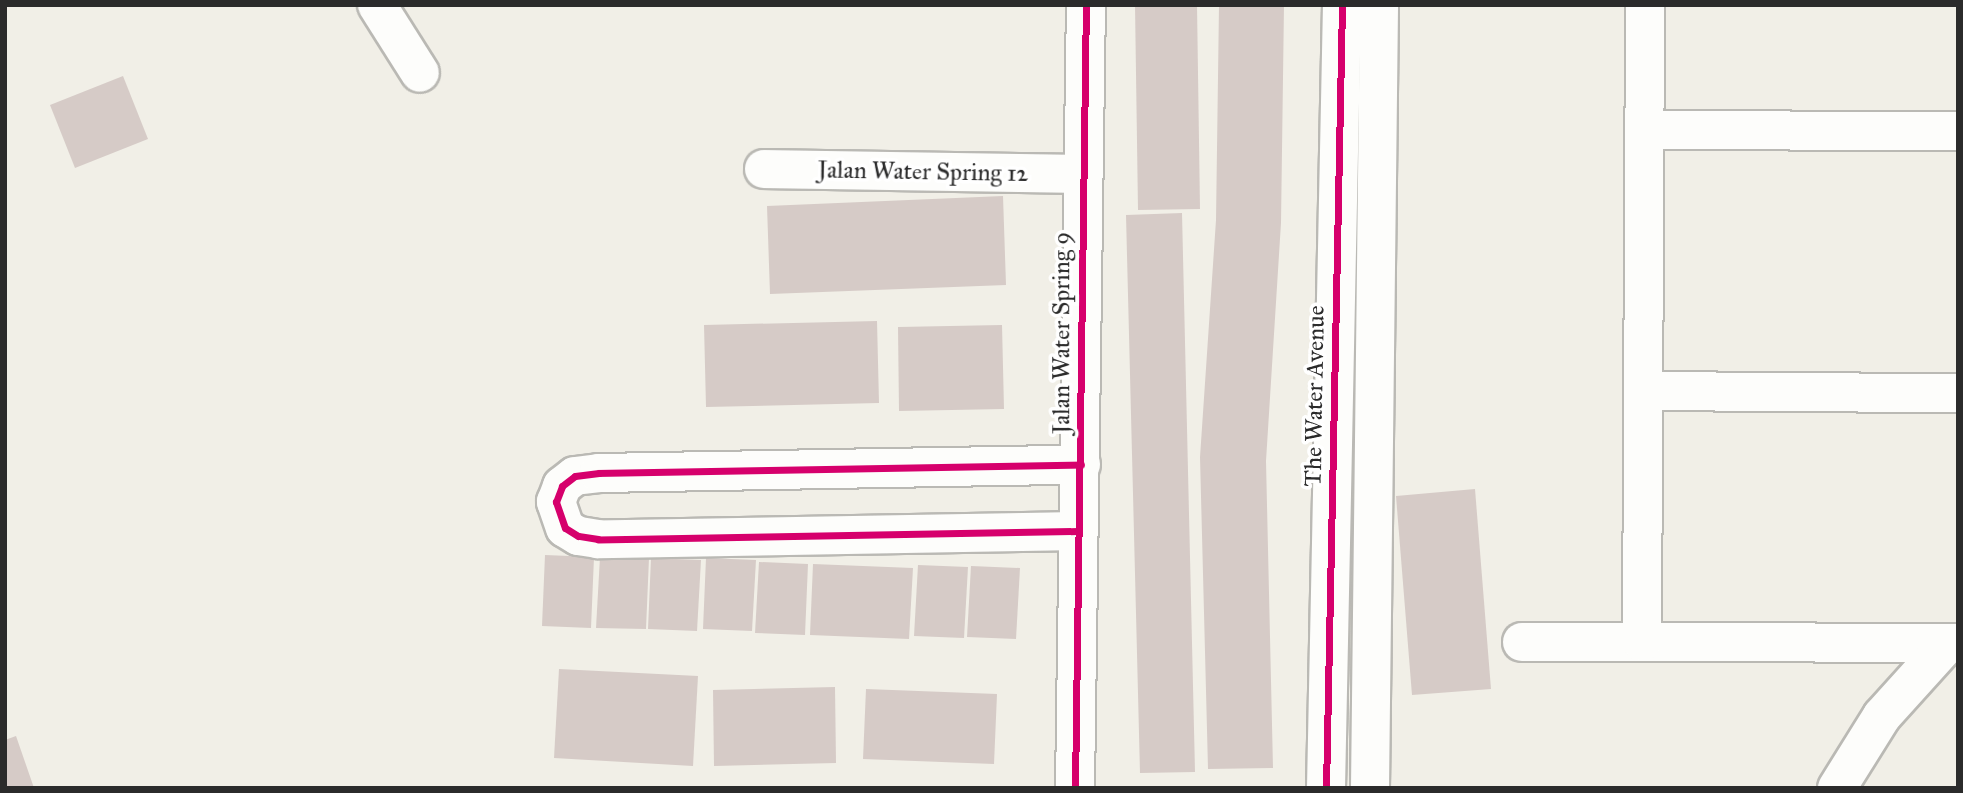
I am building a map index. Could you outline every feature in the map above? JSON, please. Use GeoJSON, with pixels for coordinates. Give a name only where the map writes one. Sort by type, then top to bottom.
{"type":"FeatureCollection","features":[{"type":"Feature","properties":{"kind":"street"},"geometry":{"type":"LineString","coordinates":[[377,5],[420,72]]}},
{"type":"Feature","properties":{"kind":"street","name":"Jalan Water Spring 9"},"geometry":{"type":"LineString","coordinates":[[1075,788],[1081,465],[1081,174],[1086,5]]}},
{"type":"Feature","properties":{"kind":"street","name":"The Water Avenue"},"geometry":{"type":"LineString","coordinates":[[1326,788],[1342,5]]}},
{"type":"Feature","properties":{"kind":"street"},"geometry":{"type":"LineString","coordinates":[[1370,788],[1379,5]]}},
{"type":"Feature","properties":{"kind":"street"},"geometry":{"type":"LineString","coordinates":[[1642,642],[1645,5]]}},
{"type":"Feature","properties":{"kind":"street"},"geometry":{"type":"LineString","coordinates":[[1644,130],[1958,131]]}},
{"type":"Feature","properties":{"kind":"street","name":"Jalan Water Spring 12"},"geometry":{"type":"LineString","coordinates":[[764,169],[1081,174]]}},
{"type":"Feature","properties":{"kind":"street"},"geometry":{"type":"LineString","coordinates":[[1643,391],[1958,393]]}},
{"type":"Feature","properties":{"kind":"street"},"geometry":{"type":"LineString","coordinates":[[1078,531],[598,540],[578,536],[565,528],[556,502],[562,486],[575,476],[599,473],[1081,465]]}},
{"type":"Feature","properties":{"kind":"street"},"geometry":{"type":"LineString","coordinates":[[1522,642],[1953,643]]}},
{"type":"Feature","properties":{"kind":"street"},"geometry":{"type":"LineString","coordinates":[[1837,788],[1882,716],[1953,643]]}},
{"type":"Feature","properties":{"kind":"building"},"geometry":{"type":"Polygon","coordinates":[[[1135,5],[1197,5],[1200,209],[1138,210],[1135,5]]]}},
{"type":"Feature","properties":{"kind":"building"},"geometry":{"type":"Polygon","coordinates":[[[1219,5],[1284,5],[1281,223],[1266,461],[1273,768],[1208,769],[1200,457],[1216,220],[1219,5]]]}},
{"type":"Feature","properties":{"kind":"building"},"geometry":{"type":"Polygon","coordinates":[[[123,76],[148,139],[75,168],[50,105],[123,76]]]}},
{"type":"Feature","properties":{"kind":"building"},"geometry":{"type":"Polygon","coordinates":[[[1003,196],[1006,285],[770,294],[767,206],[1003,196]]]}},
{"type":"Feature","properties":{"kind":"building"},"geometry":{"type":"Polygon","coordinates":[[[1182,213],[1195,772],[1140,773],[1126,215],[1182,213]]]}},
{"type":"Feature","properties":{"kind":"building"},"geometry":{"type":"Polygon","coordinates":[[[877,321],[879,403],[706,407],[704,325],[877,321]]]}},
{"type":"Feature","properties":{"kind":"building"},"geometry":{"type":"Polygon","coordinates":[[[1002,325],[1004,409],[899,411],[898,327],[1002,325]]]}},
{"type":"Feature","properties":{"kind":"building"},"geometry":{"type":"Polygon","coordinates":[[[1475,489],[1491,689],[1412,695],[1396,496],[1475,489]]]}},
{"type":"Feature","properties":{"kind":"building"},"geometry":{"type":"Polygon","coordinates":[[[545,555],[594,557],[591,628],[542,626],[545,555]]]}},
{"type":"Feature","properties":{"kind":"building"},"geometry":{"type":"Polygon","coordinates":[[[600,557],[649,558],[646,629],[596,628],[600,557]]]}},
{"type":"Feature","properties":{"kind":"building"},"geometry":{"type":"Polygon","coordinates":[[[651,558],[701,560],[697,631],[648,629],[651,558]]]}},
{"type":"Feature","properties":{"kind":"building"},"geometry":{"type":"Polygon","coordinates":[[[706,558],[756,560],[752,631],[703,629],[706,558]]]}},
{"type":"Feature","properties":{"kind":"building"},"geometry":{"type":"Polygon","coordinates":[[[759,562],[808,564],[805,635],[755,633],[759,562]]]}},
{"type":"Feature","properties":{"kind":"building"},"geometry":{"type":"Polygon","coordinates":[[[813,564],[913,568],[909,639],[810,635],[813,564]]]}},
{"type":"Feature","properties":{"kind":"building"},"geometry":{"type":"Polygon","coordinates":[[[918,565],[968,567],[964,638],[914,636],[918,565]]]}},
{"type":"Feature","properties":{"kind":"building"},"geometry":{"type":"Polygon","coordinates":[[[971,566],[1020,568],[1016,639],[967,637],[971,566]]]}},
{"type":"Feature","properties":{"kind":"building"},"geometry":{"type":"Polygon","coordinates":[[[559,669],[698,676],[693,766],[554,758],[559,669]]]}},
{"type":"Feature","properties":{"kind":"building"},"geometry":{"type":"Polygon","coordinates":[[[835,687],[836,763],[714,766],[713,690],[835,687]]]}},
{"type":"Feature","properties":{"kind":"building"},"geometry":{"type":"Polygon","coordinates":[[[866,689],[997,694],[994,764],[863,759],[866,689]]]}},
{"type":"Feature","properties":{"kind":"building"},"geometry":{"type":"Polygon","coordinates":[[[16,736],[34,788],[5,788],[5,740],[16,736]]]}},
{"type":"Feature","properties":{"kind":"cycle path"},"geometry":{"type":"LineString","coordinates":[[1075,788],[1086,5]]}},
{"type":"Feature","properties":{"kind":"cycle path"},"geometry":{"type":"LineString","coordinates":[[1326,788],[1342,5]]}},
{"type":"Feature","properties":{"kind":"cycle path"},"geometry":{"type":"LineString","coordinates":[[1078,531],[598,539],[578,536],[565,528],[556,502],[562,486],[575,476],[599,473],[1081,465]]}}]}
